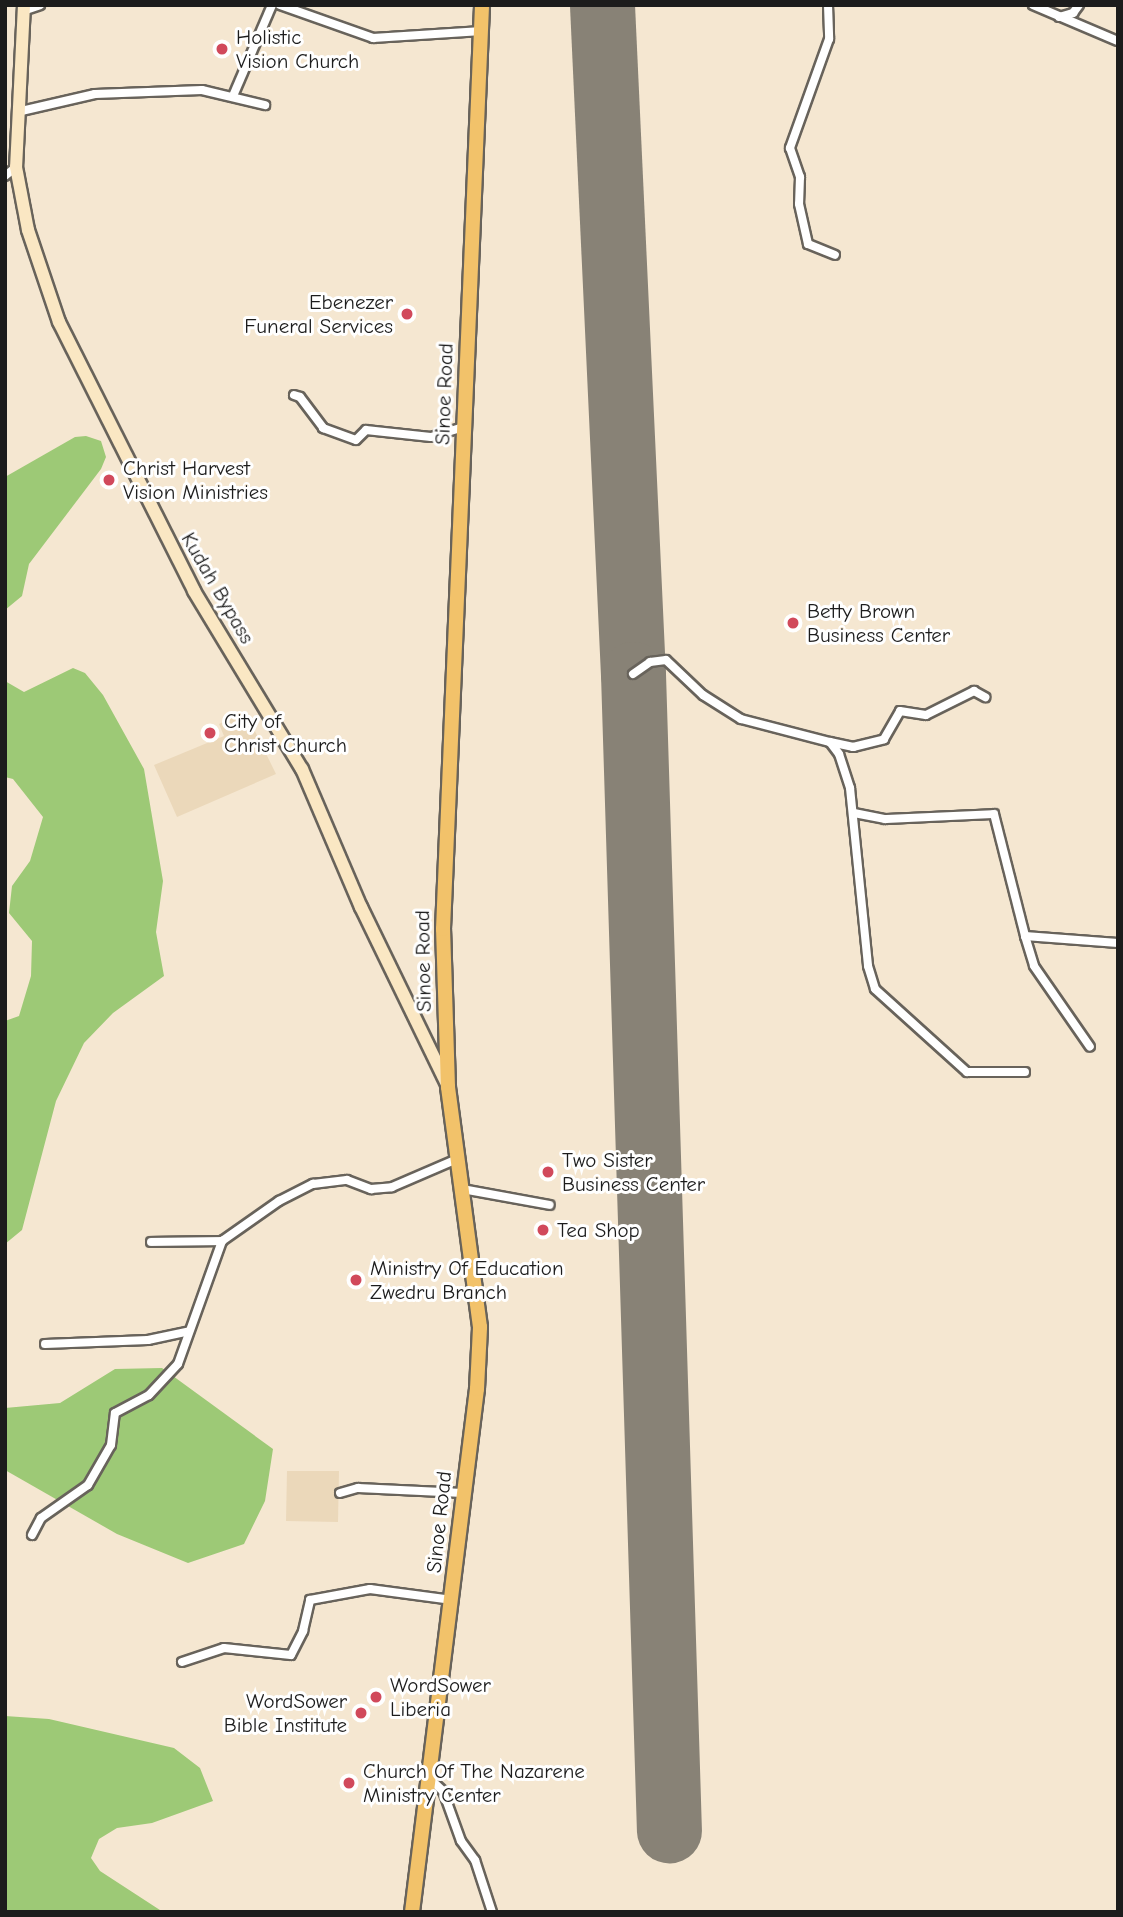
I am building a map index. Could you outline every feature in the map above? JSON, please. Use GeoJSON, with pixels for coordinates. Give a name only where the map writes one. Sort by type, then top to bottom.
{"type":"FeatureCollection","features":[{"type":"Feature","properties":{"kind":"highway","name":"Sinoe Road"},"geometry":{"type":"LineString","coordinates":[[412,1912],[452,1600],[480,1327],[448,1087],[443,970],[446,792],[466,426],[482,5]]}},
{"type":"Feature","properties":{"kind":"street"},"geometry":{"type":"LineString","coordinates":[[24,8],[40,5]]}},
{"type":"Feature","properties":{"kind":"street"},"geometry":{"type":"LineString","coordinates":[[233,96],[272,5]]}},
{"type":"Feature","properties":{"kind":"street"},"geometry":{"type":"LineString","coordinates":[[280,5],[373,38],[482,31]]}},
{"type":"Feature","properties":{"kind":"street"},"geometry":{"type":"LineString","coordinates":[[828,5],[829,38],[790,148],[800,177],[799,204],[808,244],[835,255]]}},
{"type":"Feature","properties":{"kind":"street"},"geometry":{"type":"LineString","coordinates":[[1033,5],[1118,41]]}},
{"type":"Feature","properties":{"kind":"street"},"geometry":{"type":"LineString","coordinates":[[1059,17],[1073,13],[1079,5]]}},
{"type":"Feature","properties":{"kind":"street","name":"Kudah Bypass"},"geometry":{"type":"LineString","coordinates":[[24,8],[16,167],[28,230],[59,321],[194,591],[302,769],[361,907],[448,1087]]}},
{"type":"Feature","properties":{"kind":"street"},"geometry":{"type":"LineString","coordinates":[[18,112],[96,94],[202,90],[265,105]]}},
{"type":"Feature","properties":{"kind":"street"},"geometry":{"type":"LineString","coordinates":[[5,176],[16,167]]}},
{"type":"Feature","properties":{"kind":"street"},"geometry":{"type":"LineString","coordinates":[[294,395],[300,397],[323,428],[356,440],[366,430],[431,437],[466,426]]}},
{"type":"Feature","properties":{"kind":"street"},"geometry":{"type":"LineString","coordinates":[[633,674],[650,662],[666,660],[703,695],[741,719],[853,747],[884,739],[900,711],[926,715],[974,691],[985,697]]}},
{"type":"Feature","properties":{"kind":"street"},"geometry":{"type":"LineString","coordinates":[[830,742],[839,754],[854,813],[868,966],[875,989],[967,1072],[1025,1072]]}},
{"type":"Feature","properties":{"kind":"street"},"geometry":{"type":"LineString","coordinates":[[854,813],[885,819],[994,814],[1034,967],[1090,1047]]}},
{"type":"Feature","properties":{"kind":"street"},"geometry":{"type":"LineString","coordinates":[[1025,936],[1118,943]]}},
{"type":"Feature","properties":{"kind":"street"},"geometry":{"type":"LineString","coordinates":[[32,1535],[41,1518],[88,1485],[111,1445],[115,1413],[149,1395],[169,1376],[185,1351],[186,1332],[222,1241],[279,1201],[313,1184],[347,1180],[371,1189],[392,1186],[457,1159]]}},
{"type":"Feature","properties":{"kind":"street"},"geometry":{"type":"LineString","coordinates":[[462,1189],[550,1205]]}},
{"type":"Feature","properties":{"kind":"street"},"geometry":{"type":"LineString","coordinates":[[151,1242],[222,1241]]}},
{"type":"Feature","properties":{"kind":"street"},"geometry":{"type":"LineString","coordinates":[[45,1344],[148,1340],[186,1332]]}},
{"type":"Feature","properties":{"kind":"street"},"geometry":{"type":"LineString","coordinates":[[340,1493],[358,1488],[463,1493]]}},
{"type":"Feature","properties":{"kind":"street"},"geometry":{"type":"LineString","coordinates":[[182,1662],[224,1648],[291,1655],[303,1631],[310,1600],[370,1589],[452,1600]]}},
{"type":"Feature","properties":{"kind":"street"},"geometry":{"type":"LineString","coordinates":[[428,1777],[443,1791],[461,1841],[475,1860],[492,1912]]}},
{"type":"Feature","properties":{"kind":"shaded area"},"geometry":{"type":"Polygon","coordinates":[[[245,711],[276,774],[177,817],[154,765],[224,736],[219,724],[245,711]]]}},
{"type":"Feature","properties":{"kind":"shaded area"},"geometry":{"type":"Polygon","coordinates":[[[287,1471],[339,1471],[338,1522],[286,1521],[287,1471]]]}},
{"type":"Feature","properties":{"kind":"green space"},"geometry":{"type":"Polygon","coordinates":[[[86,436],[101,441],[106,457],[101,469],[29,564],[22,596],[5,610],[5,477],[75,437],[86,436]]]}},
{"type":"Feature","properties":{"kind":"green space"},"geometry":{"type":"Polygon","coordinates":[[[73,668],[85,673],[103,695],[144,769],[163,881],[156,932],[164,976],[113,1013],[84,1043],[56,1101],[22,1230],[5,1244],[5,1021],[19,1016],[31,976],[32,941],[9,913],[12,886],[30,861],[43,817],[13,779],[5,777],[5,681],[24,692],[73,668]]]}},
{"type":"Feature","properties":{"kind":"green space"},"geometry":{"type":"Polygon","coordinates":[[[162,1368],[273,1449],[265,1501],[244,1544],[188,1563],[117,1534],[5,1470],[5,1408],[60,1403],[115,1369],[162,1368]]]}},
{"type":"Feature","properties":{"kind":"green space"},"geometry":{"type":"Polygon","coordinates":[[[5,1716],[49,1719],[174,1748],[200,1768],[213,1801],[152,1823],[117,1828],[99,1839],[91,1858],[100,1871],[163,1912],[5,1912],[5,1716]]]}},
{"type":"Feature","properties":{"kind":"runway"},"geometry":{"type":"LineString","coordinates":[[602,5],[633,674],[669,1830]]}},
{"type":"Feature","properties":{"kind":"place","name":"Holistic Vision Church"},"geometry":{"type":"Point","coordinates":[222,49]}},
{"type":"Feature","properties":{"kind":"place","name":"Ebenezer Funeral Services"},"geometry":{"type":"Point","coordinates":[407,314]}},
{"type":"Feature","properties":{"kind":"place","name":"Christ Harvest Vision Ministries"},"geometry":{"type":"Point","coordinates":[109,480]}},
{"type":"Feature","properties":{"kind":"place","name":"Betty Brown Business Center"},"geometry":{"type":"Point","coordinates":[793,623]}},
{"type":"Feature","properties":{"kind":"place","name":"City of Christ Church"},"geometry":{"type":"Point","coordinates":[210,733]}},
{"type":"Feature","properties":{"kind":"place","name":"Two Sister Business Center"},"geometry":{"type":"Point","coordinates":[548,1172]}},
{"type":"Feature","properties":{"kind":"place","name":"Tea Shop"},"geometry":{"type":"Point","coordinates":[543,1230]}},
{"type":"Feature","properties":{"kind":"place","name":"Ministry Of Education Zwedru Branch"},"geometry":{"type":"Point","coordinates":[356,1280]}},
{"type":"Feature","properties":{"kind":"place","name":"WordSower Liberia"},"geometry":{"type":"Point","coordinates":[376,1697]}},
{"type":"Feature","properties":{"kind":"place","name":"WordSower Bible Institute"},"geometry":{"type":"Point","coordinates":[361,1713]}},
{"type":"Feature","properties":{"kind":"place","name":"Church Of The Nazarene Ministry Center"},"geometry":{"type":"Point","coordinates":[349,1783]}}]}
